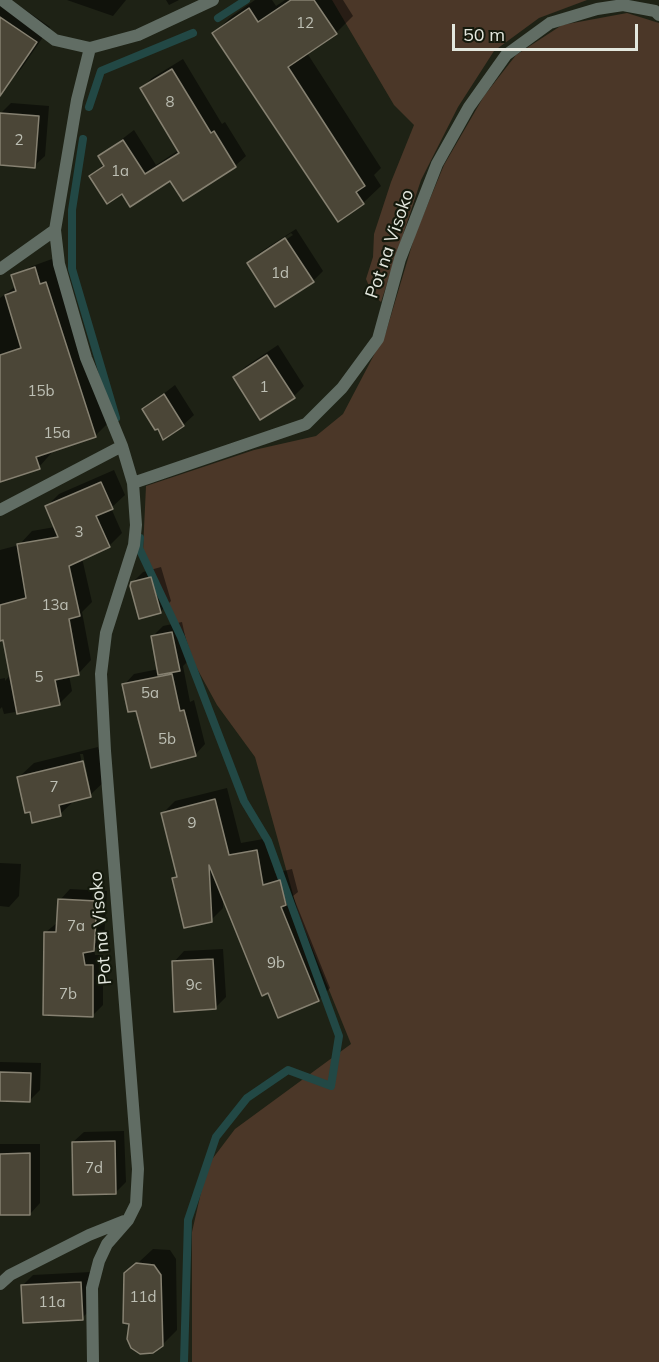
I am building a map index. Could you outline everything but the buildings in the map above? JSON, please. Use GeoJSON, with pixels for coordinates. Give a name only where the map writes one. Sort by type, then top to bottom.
{"type":"FeatureCollection","features":[{"type":"Feature","properties":{"kind":"street"},"geometry":{"type":"LineString","coordinates":[[2,0],[55,40],[90,48],[138,35],[213,0]]}},
{"type":"Feature","properties":{"kind":"street","name":"Pot na Visoko"},"geometry":{"type":"LineString","coordinates":[[133,483],[306,424],[342,388],[378,339],[400,259],[436,164],[469,107],[507,55],[550,23],[597,9],[622,5],[655,11],[659,15]]}},
{"type":"Feature","properties":{"kind":"street","name":"Pot na Visoko"},"geometry":{"type":"LineString","coordinates":[[90,48],[77,100],[55,230],[59,264],[86,358],[122,446],[133,483],[136,525],[134,544],[106,633],[102,674],[105,751],[138,1169],[136,1204],[128,1220],[108,1244],[99,1261],[92,1288],[93,1362]]}},
{"type":"Feature","properties":{"kind":"street"},"geometry":{"type":"LineString","coordinates":[[0,269],[55,230]]}},
{"type":"Feature","properties":{"kind":"street"},"geometry":{"type":"LineString","coordinates":[[0,510],[122,446]]}},
{"type":"Feature","properties":{"kind":"street"},"geometry":{"type":"LineString","coordinates":[[0,1284],[10,1275],[88,1235],[128,1220]]}},
{"type":"Feature","properties":{"kind":"shaded area"},"geometry":{"type":"Polygon","coordinates":[[[332,0],[587,0],[539,18],[494,51],[458,107],[421,180],[381,302],[373,295],[366,279],[373,257],[374,234],[391,182],[414,125],[394,105],[332,0]]]}},
{"type":"Feature","properties":{"kind":"shaded area"},"geometry":{"type":"Polygon","coordinates":[[[627,13],[659,23],[659,1362],[192,1362],[192,1232],[207,1166],[235,1129],[351,1044],[299,916],[255,757],[217,705],[194,663],[184,633],[168,610],[143,550],[146,486],[254,450],[316,436],[343,414],[386,332],[415,235],[444,165],[484,96],[516,55],[562,25],[627,13]]]}},
{"type":"Feature","properties":{"kind":"waterway"},"geometry":{"type":"LineString","coordinates":[[218,18],[246,0]]}},
{"type":"Feature","properties":{"kind":"waterway"},"geometry":{"type":"LineString","coordinates":[[89,107],[101,71],[193,33]]}},
{"type":"Feature","properties":{"kind":"waterway"},"geometry":{"type":"LineString","coordinates":[[83,139],[72,210],[72,269],[116,418]]}},
{"type":"Feature","properties":{"kind":"waterway"},"geometry":{"type":"LineString","coordinates":[[140,538],[139,548],[181,637],[244,801],[268,841],[339,1036],[331,1086],[288,1070],[247,1098],[216,1137],[188,1220],[184,1362]]}}]}
